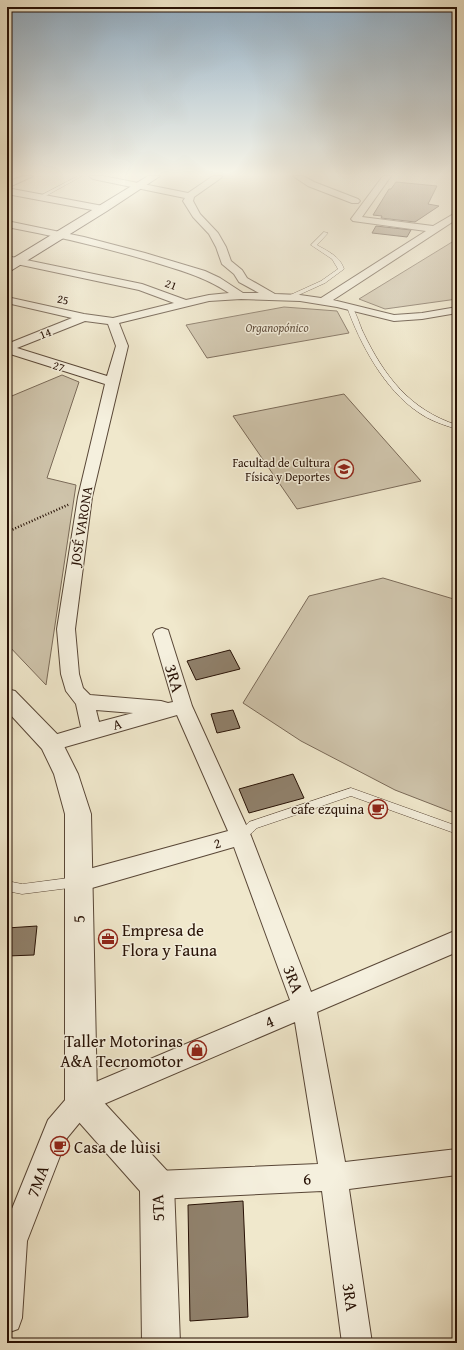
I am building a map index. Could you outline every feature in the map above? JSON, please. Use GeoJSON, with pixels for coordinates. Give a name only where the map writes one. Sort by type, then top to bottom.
{"type":"FeatureCollection","features":[{"type":"Feature","properties":{"kind":"street"},"geometry":{"type":"LineString","coordinates":[[10,262],[52,239]]}},
{"type":"Feature","properties":{"kind":"street"},"geometry":{"type":"LineString","coordinates":[[80,239],[142,255],[206,275],[220,282],[228,289],[241,296]]}},
{"type":"Feature","properties":{"kind":"street"},"geometry":{"type":"LineString","coordinates":[[216,239],[226,262],[238,272],[244,280],[271,296]]}},
{"type":"Feature","properties":{"kind":"street"},"geometry":{"type":"LineString","coordinates":[[322,302],[420,239]]}},
{"type":"Feature","properties":{"kind":"street"},"geometry":{"type":"LineString","coordinates":[[337,304],[437,239]]}},
{"type":"Feature","properties":{"kind":"street","name":"21"},"geometry":{"type":"LineString","coordinates":[[10,262],[142,287],[184,303]]}},
{"type":"Feature","properties":{"kind":"street"},"geometry":{"type":"LineString","coordinates":[[209,298],[244,280]]}},
{"type":"Feature","properties":{"kind":"street"},"geometry":{"type":"LineString","coordinates":[[113,321],[209,298],[241,296],[290,297],[337,304],[394,318],[422,316],[457,310]]}},
{"type":"Feature","properties":{"kind":"street","name":"25"},"geometry":{"type":"LineString","coordinates":[[7,300],[84,317],[113,321]]}},
{"type":"Feature","properties":{"kind":"street","name":"14"},"geometry":{"type":"LineString","coordinates":[[7,349],[84,317]]}},
{"type":"Feature","properties":{"kind":"street","name":"JOSÉ VARONA"},"geometry":{"type":"LineString","coordinates":[[90,732],[85,702],[75,691],[70,674],[66,629],[85,497],[122,346],[113,321]]}},
{"type":"Feature","properties":{"kind":"street","name":"27"},"geometry":{"type":"LineString","coordinates":[[7,349],[112,382]]}},
{"type":"Feature","properties":{"kind":"street","name":"3RA"},"geometry":{"type":"LineString","coordinates":[[162,634],[177,708],[241,836],[304,1006],[334,1176],[357,1343]]}},
{"type":"Feature","properties":{"kind":"street","name":"5"},"geometry":{"type":"LineString","coordinates":[[7,697],[51,742],[66,774],[78,814],[81,1101]]}},
{"type":"Feature","properties":{"kind":"street"},"geometry":{"type":"LineString","coordinates":[[85,702],[177,708]]}},
{"type":"Feature","properties":{"kind":"street","name":"A"},"geometry":{"type":"LineString","coordinates":[[51,742],[177,708]]}},
{"type":"Feature","properties":{"kind":"street","name":"2"},"geometry":{"type":"LineString","coordinates":[[78,882],[241,836]]}},
{"type":"Feature","properties":{"kind":"street","name":"4"},"geometry":{"type":"LineString","coordinates":[[81,1101],[457,941]]}},
{"type":"Feature","properties":{"kind":"street","name":"5TA"},"geometry":{"type":"LineString","coordinates":[[81,1101],[157,1184],[161,1343]]}},
{"type":"Feature","properties":{"kind":"street","name":"7MA"},"geometry":{"type":"LineString","coordinates":[[7,1318],[13,1241],[57,1129],[81,1101]]}},
{"type":"Feature","properties":{"kind":"street","name":"6"},"geometry":{"type":"LineString","coordinates":[[157,1184],[334,1176],[457,1162]]}},
{"type":"Feature","properties":{"kind":"lane"},"geometry":{"type":"LineString","coordinates":[[290,297],[323,282],[341,269],[341,265],[336,260],[314,244],[319,239]]}},
{"type":"Feature","properties":{"kind":"lane"},"geometry":{"type":"LineString","coordinates":[[350,307],[354,323],[397,390],[419,411],[439,422],[457,427]]}},
{"type":"Feature","properties":{"kind":"lane","name":"2"},"geometry":{"type":"LineString","coordinates":[[241,836],[253,825],[351,792],[457,830]]}},
{"type":"Feature","properties":{"kind":"lane"},"geometry":{"type":"LineString","coordinates":[[7,886],[22,889],[78,882]]}},
{"type":"Feature","properties":{"kind":"path"},"geometry":{"type":"LineString","coordinates":[[7,532],[85,497]]}},
{"type":"Feature","properties":{"kind":"green space"},"geometry":{"type":"Polygon","coordinates":[[[457,239],[457,299],[385,309],[359,299],[457,239]]]}},
{"type":"Feature","properties":{"kind":"green space","name":"Organopónico"},"geometry":{"type":"Polygon","coordinates":[[[284,307],[337,311],[349,333],[207,358],[186,325],[284,307]]]}},
{"type":"Feature","properties":{"kind":"green space"},"geometry":{"type":"Polygon","coordinates":[[[62,375],[79,382],[47,478],[76,485],[46,685],[7,644],[7,398],[62,375]]]}},
{"type":"Feature","properties":{"kind":"green space"},"geometry":{"type":"Polygon","coordinates":[[[344,394],[421,481],[297,509],[233,416],[344,394]]]}},
{"type":"Feature","properties":{"kind":"green space"},"geometry":{"type":"Polygon","coordinates":[[[383,578],[457,600],[457,814],[395,790],[301,741],[243,703],[309,596],[383,578]]]}},
{"type":"Feature","properties":{"kind":"building"},"geometry":{"type":"Polygon","coordinates":[[[230,650],[240,669],[196,680],[187,661],[230,650]]]}},
{"type":"Feature","properties":{"kind":"building"},"geometry":{"type":"Polygon","coordinates":[[[233,710],[240,728],[217,733],[211,714],[233,710]]]}},
{"type":"Feature","properties":{"kind":"building"},"geometry":{"type":"Polygon","coordinates":[[[293,774],[304,798],[249,813],[239,789],[293,774]]]}},
{"type":"Feature","properties":{"kind":"building"},"geometry":{"type":"Polygon","coordinates":[[[37,926],[34,955],[7,956],[7,928],[37,926]]]}},
{"type":"Feature","properties":{"kind":"building"},"geometry":{"type":"Polygon","coordinates":[[[243,1201],[248,1317],[190,1321],[188,1205],[243,1201]]]}},
{"type":"Feature","properties":{"kind":"place","name":"Facultad de Cultura Física y Deportes"},"geometry":{"type":"Point","coordinates":[344,469]}},
{"type":"Feature","properties":{"kind":"place","name":"cafe ezquina"},"geometry":{"type":"Point","coordinates":[378,809]}},
{"type":"Feature","properties":{"kind":"place","name":"Empresa de Flora y Fauna"},"geometry":{"type":"Point","coordinates":[108,939]}},
{"type":"Feature","properties":{"kind":"place","name":"Taller Motorinas A&A Tecnomotor"},"geometry":{"type":"Point","coordinates":[197,1050]}},
{"type":"Feature","properties":{"kind":"place","name":"Casa de luisi"},"geometry":{"type":"Point","coordinates":[60,1146]}}]}
